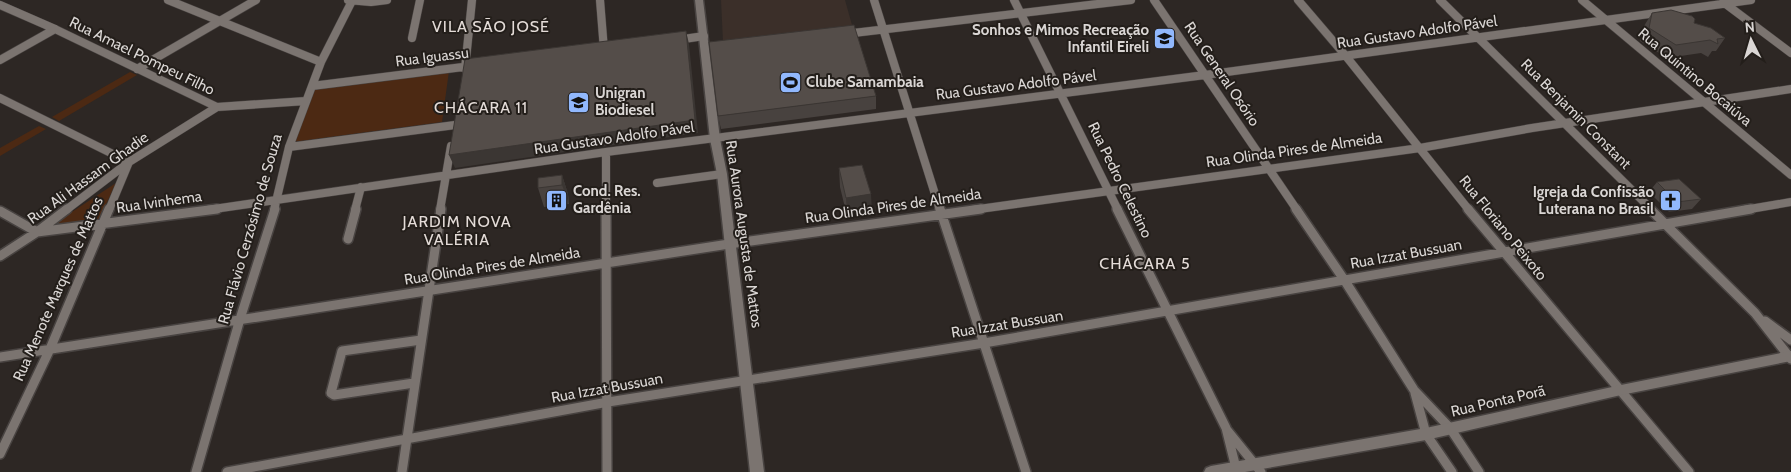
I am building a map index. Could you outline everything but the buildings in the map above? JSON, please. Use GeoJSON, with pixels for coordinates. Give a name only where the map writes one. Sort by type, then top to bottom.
{"type":"FeatureCollection","features":[{"type":"Feature","properties":{"kind":"street"},"geometry":{"type":"LineString","coordinates":[[168,0],[321,62]]}},
{"type":"Feature","properties":{"kind":"street"},"geometry":{"type":"LineString","coordinates":[[137,69],[256,0]]}},
{"type":"Feature","properties":{"kind":"street"},"geometry":{"type":"LineString","coordinates":[[350,1],[387,0]]}},
{"type":"Feature","properties":{"kind":"street"},"geometry":{"type":"LineString","coordinates":[[412,38],[420,0]]}},
{"type":"Feature","properties":{"kind":"street"},"geometry":{"type":"LineString","coordinates":[[464,76],[472,0]]}},
{"type":"Feature","properties":{"kind":"street"},"geometry":{"type":"LineString","coordinates":[[600,0],[604,50]]}},
{"type":"Feature","properties":{"kind":"street","name":"Rua Aurora Augusta de Mattos"},"geometry":{"type":"LineString","coordinates":[[699,0],[704,36],[711,49],[715,138],[722,174],[757,472]]}},
{"type":"Feature","properties":{"kind":"street"},"geometry":{"type":"LineString","coordinates":[[874,0],[908,112],[1026,472]]}},
{"type":"Feature","properties":{"kind":"street","name":"Rua Pedro Celestino"},"geometry":{"type":"LineString","coordinates":[[1014,0],[1226,428],[1258,468]]}},
{"type":"Feature","properties":{"kind":"street"},"geometry":{"type":"LineString","coordinates":[[835,36],[1131,0]]}},
{"type":"Feature","properties":{"kind":"street","name":"Rua General Osório"},"geometry":{"type":"LineString","coordinates":[[1154,0],[1345,281],[1414,390],[1450,428],[1479,472]]}},
{"type":"Feature","properties":{"kind":"street","name":"Rua Floriano Peixoto"},"geometry":{"type":"LineString","coordinates":[[1298,0],[1345,55],[1502,252],[1622,390],[1689,472]]}},
{"type":"Feature","properties":{"kind":"street","name":"Rua Benjamin Constant"},"geometry":{"type":"LineString","coordinates":[[1440,0],[1755,313],[1790,357]]}},
{"type":"Feature","properties":{"kind":"street","name":"Rua Quintino Bocaiúva"},"geometry":{"type":"LineString","coordinates":[[1582,0],[1791,175]]}},
{"type":"Feature","properties":{"kind":"street","name":"Rua Gustavo Adolfo Pável"},"geometry":{"type":"LineString","coordinates":[[225,206],[277,201],[606,152],[1205,75],[1477,37],[1606,22],[1723,2],[1750,0]]}},
{"type":"Feature","properties":{"kind":"street","name":"Rua Flávio Cerzósimo de Souza"},"geometry":{"type":"LineString","coordinates":[[196,472],[277,201],[289,147],[321,62],[350,1]]}},
{"type":"Feature","properties":{"kind":"street"},"geometry":{"type":"LineString","coordinates":[[1723,2],[1791,53]]}},
{"type":"Feature","properties":{"kind":"street","name":"Rua Amael Pompeu Filho"},"geometry":{"type":"LineString","coordinates":[[0,5],[55,29],[217,107]]}},
{"type":"Feature","properties":{"kind":"street"},"geometry":{"type":"LineString","coordinates":[[0,60],[55,29]]}},
{"type":"Feature","properties":{"kind":"street"},"geometry":{"type":"LineString","coordinates":[[668,41],[704,36]]}},
{"type":"Feature","properties":{"kind":"street"},"geometry":{"type":"LineString","coordinates":[[594,51],[613,48]]}},
{"type":"Feature","properties":{"kind":"street","name":"Rua Iguassu"},"geometry":{"type":"LineString","coordinates":[[312,86],[475,65]]}},
{"type":"Feature","properties":{"kind":"street","name":"Rua Olinda Pires de Almeida"},"geometry":{"type":"LineString","coordinates":[[0,357],[729,244],[1420,148],[1564,123],[1791,89]]}},
{"type":"Feature","properties":{"kind":"street"},"geometry":{"type":"LineString","coordinates":[[0,98],[129,162]]}},
{"type":"Feature","properties":{"kind":"street"},"geometry":{"type":"LineString","coordinates":[[217,107],[306,101]]}},
{"type":"Feature","properties":{"kind":"street","name":"Rua Ali Hassam Ghadie"},"geometry":{"type":"LineString","coordinates":[[0,256],[37,232],[129,162],[217,107]]}},
{"type":"Feature","properties":{"kind":"street"},"geometry":{"type":"LineString","coordinates":[[402,472],[427,292],[457,116]]}},
{"type":"Feature","properties":{"kind":"street"},"geometry":{"type":"LineString","coordinates":[[289,147],[455,126]]}},
{"type":"Feature","properties":{"kind":"street"},"geometry":{"type":"LineString","coordinates":[[606,152],[607,472]]}},
{"type":"Feature","properties":{"kind":"street","name":"Rua Menote Marques de Mattos"},"geometry":{"type":"LineString","coordinates":[[0,454],[50,349],[129,162]]}},
{"type":"Feature","properties":{"kind":"street"},"geometry":{"type":"LineString","coordinates":[[657,183],[722,174]]}},
{"type":"Feature","properties":{"kind":"street"},"geometry":{"type":"LineString","coordinates":[[348,239],[360,188]]}},
{"type":"Feature","properties":{"kind":"street","name":"Rua Izzat Bussuan"},"geometry":{"type":"LineString","coordinates":[[227,472],[608,402],[1168,312],[1791,202]]}},
{"type":"Feature","properties":{"kind":"street","name":"Rua Ivinhema"},"geometry":{"type":"LineString","coordinates":[[37,232],[225,206]]}},
{"type":"Feature","properties":{"kind":"street"},"geometry":{"type":"LineString","coordinates":[[0,211],[37,232]]}},
{"type":"Feature","properties":{"kind":"street","name":"Rua Benjamin Constant"},"geometry":{"type":"LineString","coordinates":[[1755,313],[1791,340]]}},
{"type":"Feature","properties":{"kind":"street"},"geometry":{"type":"LineString","coordinates":[[414,383],[334,395],[331,393],[342,351],[421,340]]}},
{"type":"Feature","properties":{"kind":"street","name":"Rua Ponta Porã"},"geometry":{"type":"LineString","coordinates":[[1211,472],[1258,468],[1426,434],[1622,390],[1790,357]]}},
{"type":"Feature","properties":{"kind":"street","name":"Rua General Osório"},"geometry":{"type":"LineString","coordinates":[[1414,390],[1426,434],[1452,472]]}},
{"type":"Feature","properties":{"kind":"street","name":"Rua Pedro Celestino"},"geometry":{"type":"LineString","coordinates":[[1226,428],[1236,470]]}},
{"type":"Feature","properties":{"kind":"shaded area"},"geometry":{"type":"Polygon","coordinates":[[[721,0],[845,0],[852,25],[723,42],[721,0]]]}},
{"type":"Feature","properties":{"kind":"shaded area"},"geometry":{"type":"Polygon","coordinates":[[[449,71],[442,122],[293,142],[308,90],[449,71]]]}},
{"type":"Feature","properties":{"kind":"shaded area"},"geometry":{"type":"Polygon","coordinates":[[[130,72],[137,75],[59,121],[52,117],[130,72]]]}},
{"type":"Feature","properties":{"kind":"shaded area"},"geometry":{"type":"Polygon","coordinates":[[[39,126],[46,129],[0,156],[0,148],[39,126]]]}},
{"type":"Feature","properties":{"kind":"shaded area"},"geometry":{"type":"Polygon","coordinates":[[[116,183],[98,222],[52,225],[116,183]]]}},
{"type":"Feature","properties":{"kind":"place","name":"Sonhos e Mimos Recreação Infantil Eireli"},"geometry":{"type":"Point","coordinates":[1165,39]}},
{"type":"Feature","properties":{"kind":"place","name":"Clube Samambaia"},"geometry":{"type":"Point","coordinates":[790,82]}},
{"type":"Feature","properties":{"kind":"place","name":"Unigran Biodiesel"},"geometry":{"type":"Point","coordinates":[579,102]}},
{"type":"Feature","properties":{"kind":"place","name":"Cond. Res. Gardênia"},"geometry":{"type":"Point","coordinates":[557,200]}},
{"type":"Feature","properties":{"kind":"place","name":"Igreja da Confissão Luterana no Brasil"},"geometry":{"type":"Point","coordinates":[1670,201]}},
{"type":"Feature","properties":{"kind":"district","name":"VILA SÃO JOSÉ"},"geometry":{"type":"Point","coordinates":[491,26]}},
{"type":"Feature","properties":{"kind":"district","name":"CHÁCARA 11"},"geometry":{"type":"Point","coordinates":[481,107]}},
{"type":"Feature","properties":{"kind":"district","name":"JARDIM NOVA VALÉRIA"},"geometry":{"type":"Point","coordinates":[457,230]}},
{"type":"Feature","properties":{"kind":"district","name":"CHÁCARA 5"},"geometry":{"type":"Point","coordinates":[1145,263]}}]}
